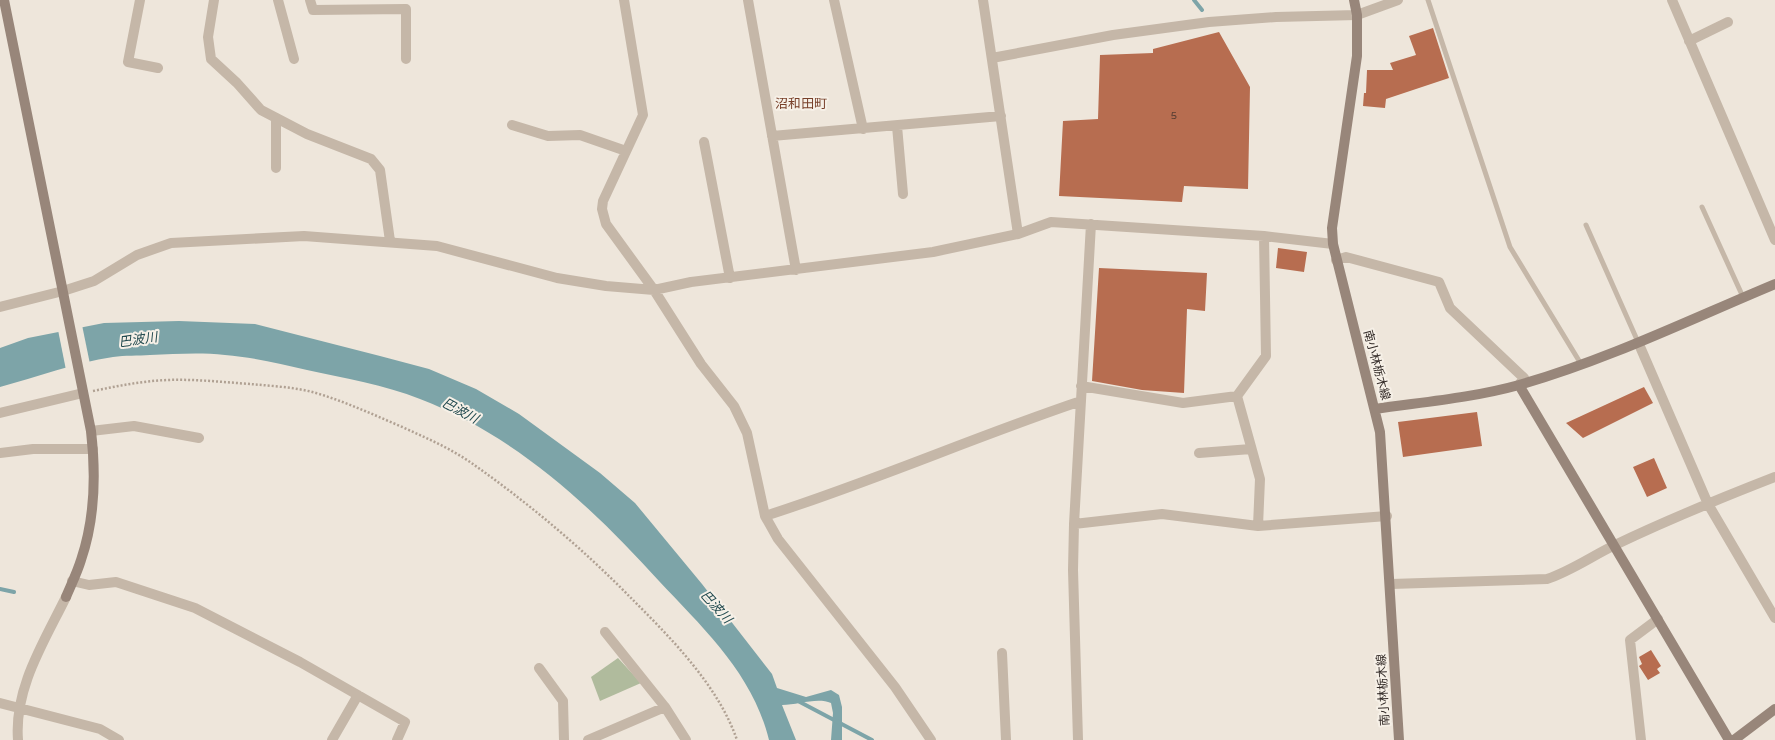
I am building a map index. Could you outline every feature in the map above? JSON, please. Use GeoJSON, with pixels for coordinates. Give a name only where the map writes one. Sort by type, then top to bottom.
{"type":"FeatureCollection","features":[{"type":"Feature","properties":{"kind":"street"},"geometry":{"type":"LineString","coordinates":[[4,0],[91,431],[93,449],[93,493],[89,526],[81,559],[66,597],[24,686],[19,707],[18,740]]}},
{"type":"Feature","properties":{"kind":"street"},"geometry":{"type":"LineString","coordinates":[[140,0],[128,62],[158,68]]}},
{"type":"Feature","properties":{"kind":"street"},"geometry":{"type":"LineString","coordinates":[[216,0],[208,37],[211,60],[237,84],[261,110],[307,134],[371,159],[380,170],[390,241]]}},
{"type":"Feature","properties":{"kind":"street"},"geometry":{"type":"LineString","coordinates":[[278,0],[294,59]]}},
{"type":"Feature","properties":{"kind":"street"},"geometry":{"type":"LineString","coordinates":[[310,0],[313,10],[406,9],[406,58]]}},
{"type":"Feature","properties":{"kind":"street"},"geometry":{"type":"LineString","coordinates":[[624,0],[643,115],[603,201],[602,209],[606,224],[654,290],[701,364],[734,406],[747,433],[765,516],[778,539],[895,687],[931,740]]}},
{"type":"Feature","properties":{"kind":"street"},"geometry":{"type":"LineString","coordinates":[[748,0],[796,270]]}},
{"type":"Feature","properties":{"kind":"street"},"geometry":{"type":"LineString","coordinates":[[834,0],[863,129]]}},
{"type":"Feature","properties":{"kind":"street"},"geometry":{"type":"LineString","coordinates":[[983,0],[1018,234]]}},
{"type":"Feature","properties":{"kind":"street","name":"南小林栃木線"},"geometry":{"type":"LineString","coordinates":[[1354,0],[1357,15],[1357,56],[1332,228],[1336,260],[1376,409],[1380,432],[1387,516],[1399,740]]}},
{"type":"Feature","properties":{"kind":"street"},"geometry":{"type":"LineString","coordinates":[[992,58],[1113,35],[1209,22],[1276,17],[1357,15],[1398,0]]}},
{"type":"Feature","properties":{"kind":"street"},"geometry":{"type":"LineString","coordinates":[[1672,0],[1775,240]]}},
{"type":"Feature","properties":{"kind":"street"},"geometry":{"type":"LineString","coordinates":[[1689,41],[1728,22]]}},
{"type":"Feature","properties":{"kind":"street"},"geometry":{"type":"LineString","coordinates":[[772,136],[1001,116]]}},
{"type":"Feature","properties":{"kind":"street"},"geometry":{"type":"LineString","coordinates":[[276,118],[276,168]]}},
{"type":"Feature","properties":{"kind":"street"},"geometry":{"type":"LineString","coordinates":[[512,125],[548,136],[580,135],[626,151]]}},
{"type":"Feature","properties":{"kind":"street"},"geometry":{"type":"LineString","coordinates":[[897,126],[903,194]]}},
{"type":"Feature","properties":{"kind":"street"},"geometry":{"type":"LineString","coordinates":[[704,142],[730,278]]}},
{"type":"Feature","properties":{"kind":"street"},"geometry":{"type":"LineString","coordinates":[[0,307],[63,291],[94,281],[137,254],[171,243],[304,236],[390,241],[437,246],[557,278],[606,286],[654,290],[691,282],[933,252],[1018,234],[1051,222],[1264,236],[1333,244]]}},
{"type":"Feature","properties":{"kind":"street"},"geometry":{"type":"LineString","coordinates":[[1078,740],[1073,570],[1074,524],[1091,224]]}},
{"type":"Feature","properties":{"kind":"street"},"geometry":{"type":"LineString","coordinates":[[1081,386],[1183,403],[1237,396],[1266,356],[1264,236]]}},
{"type":"Feature","properties":{"kind":"street"},"geometry":{"type":"LineString","coordinates":[[1336,260],[1346,256],[1438,282],[1450,308],[1524,378],[1519,385]]}},
{"type":"Feature","properties":{"kind":"street"},"geometry":{"type":"LineString","coordinates":[[1376,409],[1488,392],[1519,385],[1581,364],[1638,342],[1775,284]]}},
{"type":"Feature","properties":{"kind":"street"},"geometry":{"type":"LineString","coordinates":[[1638,342],[1708,504],[1775,618]]}},
{"type":"Feature","properties":{"kind":"street"},"geometry":{"type":"LineString","coordinates":[[1519,385],[1729,740]]}},
{"type":"Feature","properties":{"kind":"street"},"geometry":{"type":"LineString","coordinates":[[0,413],[82,388]]}},
{"type":"Feature","properties":{"kind":"street"},"geometry":{"type":"LineString","coordinates":[[1237,396],[1260,478],[1258,526]]}},
{"type":"Feature","properties":{"kind":"street"},"geometry":{"type":"LineString","coordinates":[[765,516],[817,499],[1038,415],[1080,402]]}},
{"type":"Feature","properties":{"kind":"street"},"geometry":{"type":"LineString","coordinates":[[91,431],[134,426],[199,438]]}},
{"type":"Feature","properties":{"kind":"street"},"geometry":{"type":"LineString","coordinates":[[0,454],[33,449],[93,449]]}},
{"type":"Feature","properties":{"kind":"street"},"geometry":{"type":"LineString","coordinates":[[1199,453],[1251,449]]}},
{"type":"Feature","properties":{"kind":"street"},"geometry":{"type":"LineString","coordinates":[[1391,584],[1547,579],[1560,575],[1614,545],[1775,477]]}},
{"type":"Feature","properties":{"kind":"street"},"geometry":{"type":"LineString","coordinates":[[1074,524],[1162,514],[1258,526],[1387,516]]}},
{"type":"Feature","properties":{"kind":"street"},"geometry":{"type":"LineString","coordinates":[[72,581],[89,585],[116,582],[195,608],[300,662],[405,722],[397,740]]}},
{"type":"Feature","properties":{"kind":"street"},"geometry":{"type":"LineString","coordinates":[[1641,740],[1630,640],[1658,619]]}},
{"type":"Feature","properties":{"kind":"street"},"geometry":{"type":"LineString","coordinates":[[605,632],[665,707],[686,740]]}},
{"type":"Feature","properties":{"kind":"street"},"geometry":{"type":"LineString","coordinates":[[1002,653],[1006,740]]}},
{"type":"Feature","properties":{"kind":"street"},"geometry":{"type":"LineString","coordinates":[[539,668],[563,701],[564,740]]}},
{"type":"Feature","properties":{"kind":"street"},"geometry":{"type":"LineString","coordinates":[[332,740],[358,695]]}},
{"type":"Feature","properties":{"kind":"street"},"geometry":{"type":"LineString","coordinates":[[0,703],[100,729],[119,740]]}},
{"type":"Feature","properties":{"kind":"street"},"geometry":{"type":"LineString","coordinates":[[588,740],[665,707]]}},
{"type":"Feature","properties":{"kind":"street"},"geometry":{"type":"LineString","coordinates":[[1734,740],[1775,709]]}},
{"type":"Feature","properties":{"kind":"lane"},"geometry":{"type":"LineString","coordinates":[[1428,0],[1510,247],[1581,364]]}},
{"type":"Feature","properties":{"kind":"lane"},"geometry":{"type":"LineString","coordinates":[[1702,207],[1743,297]]}},
{"type":"Feature","properties":{"kind":"lane"},"geometry":{"type":"LineString","coordinates":[[1586,225],[1638,342]]}},
{"type":"Feature","properties":{"kind":"path"},"geometry":{"type":"LineString","coordinates":[[82,388],[167,380],[275,386],[314,392],[369,411],[437,443],[469,462],[500,484],[600,567],[640,607],[703,676],[733,729],[737,740]]}},
{"type":"Feature","properties":{"kind":"green space"},"geometry":{"type":"Polygon","coordinates":[[[618,658],[641,683],[600,701],[591,677],[618,658]]]}},
{"type":"Feature","properties":{"kind":"water","name":"巴波川"},"geometry":{"type":"Polygon","coordinates":[[[179,321],[255,324],[429,369],[476,389],[519,414],[600,473],[635,503],[702,584],[772,674],[777,688],[806,697],[831,690],[839,695],[842,707],[842,740],[831,740],[833,713],[831,703],[826,701],[814,701],[782,705],[796,740],[769,740],[762,716],[751,694],[739,673],[725,654],[693,617],[606,526],[579,500],[520,453],[488,432],[455,414],[420,399],[379,386],[350,379],[245,357],[216,354],[113,357],[70,366],[0,387],[0,348],[28,338],[104,323],[179,321]]]}},
{"type":"Feature","properties":{"kind":"pier"},"geometry":{"type":"Polygon","coordinates":[[[82,325],[90,364],[66,370],[58,330],[82,325]]]}},
{"type":"Feature","properties":{"kind":"building"},"geometry":{"type":"Polygon","coordinates":[[[1433,28],[1449,78],[1386,99],[1385,108],[1363,106],[1364,93],[1366,93],[1367,70],[1393,70],[1390,63],[1416,55],[1409,36],[1433,28]]]}},
{"type":"Feature","properties":{"kind":"building"},"geometry":{"type":"Polygon","coordinates":[[[1219,32],[1250,87],[1248,189],[1184,186],[1182,202],[1059,196],[1063,121],[1098,119],[1100,55],[1153,53],[1153,49],[1219,32]]]}},
{"type":"Feature","properties":{"kind":"building"},"geometry":{"type":"Polygon","coordinates":[[[1278,248],[1307,252],[1304,272],[1276,268],[1278,248]]]}},
{"type":"Feature","properties":{"kind":"building"},"geometry":{"type":"Polygon","coordinates":[[[1099,268],[1207,273],[1205,311],[1187,309],[1184,393],[1142,390],[1092,381],[1099,268]]]}},
{"type":"Feature","properties":{"kind":"building"},"geometry":{"type":"Polygon","coordinates":[[[1644,387],[1653,403],[1583,438],[1566,423],[1644,387]]]}},
{"type":"Feature","properties":{"kind":"building"},"geometry":{"type":"Polygon","coordinates":[[[1477,412],[1482,446],[1403,457],[1398,422],[1477,412]]]}},
{"type":"Feature","properties":{"kind":"building"},"geometry":{"type":"Polygon","coordinates":[[[1654,458],[1667,488],[1647,497],[1633,467],[1654,458]]]}},
{"type":"Feature","properties":{"kind":"building"},"geometry":{"type":"Polygon","coordinates":[[[1651,650],[1661,666],[1657,669],[1660,673],[1648,680],[1639,666],[1642,664],[1639,657],[1651,650]]]}},
{"type":"Feature","properties":{"kind":"waterway"},"geometry":{"type":"LineString","coordinates":[[1194,0],[1202,10]]}},
{"type":"Feature","properties":{"kind":"waterway"},"geometry":{"type":"LineString","coordinates":[[0,589],[14,592]]}},
{"type":"Feature","properties":{"kind":"waterway"},"geometry":{"type":"LineString","coordinates":[[798,701],[872,740]]}},
{"type":"Feature","properties":{"kind":"district","name":"沼和田町"},"geometry":{"type":"Point","coordinates":[801,104]}}]}
